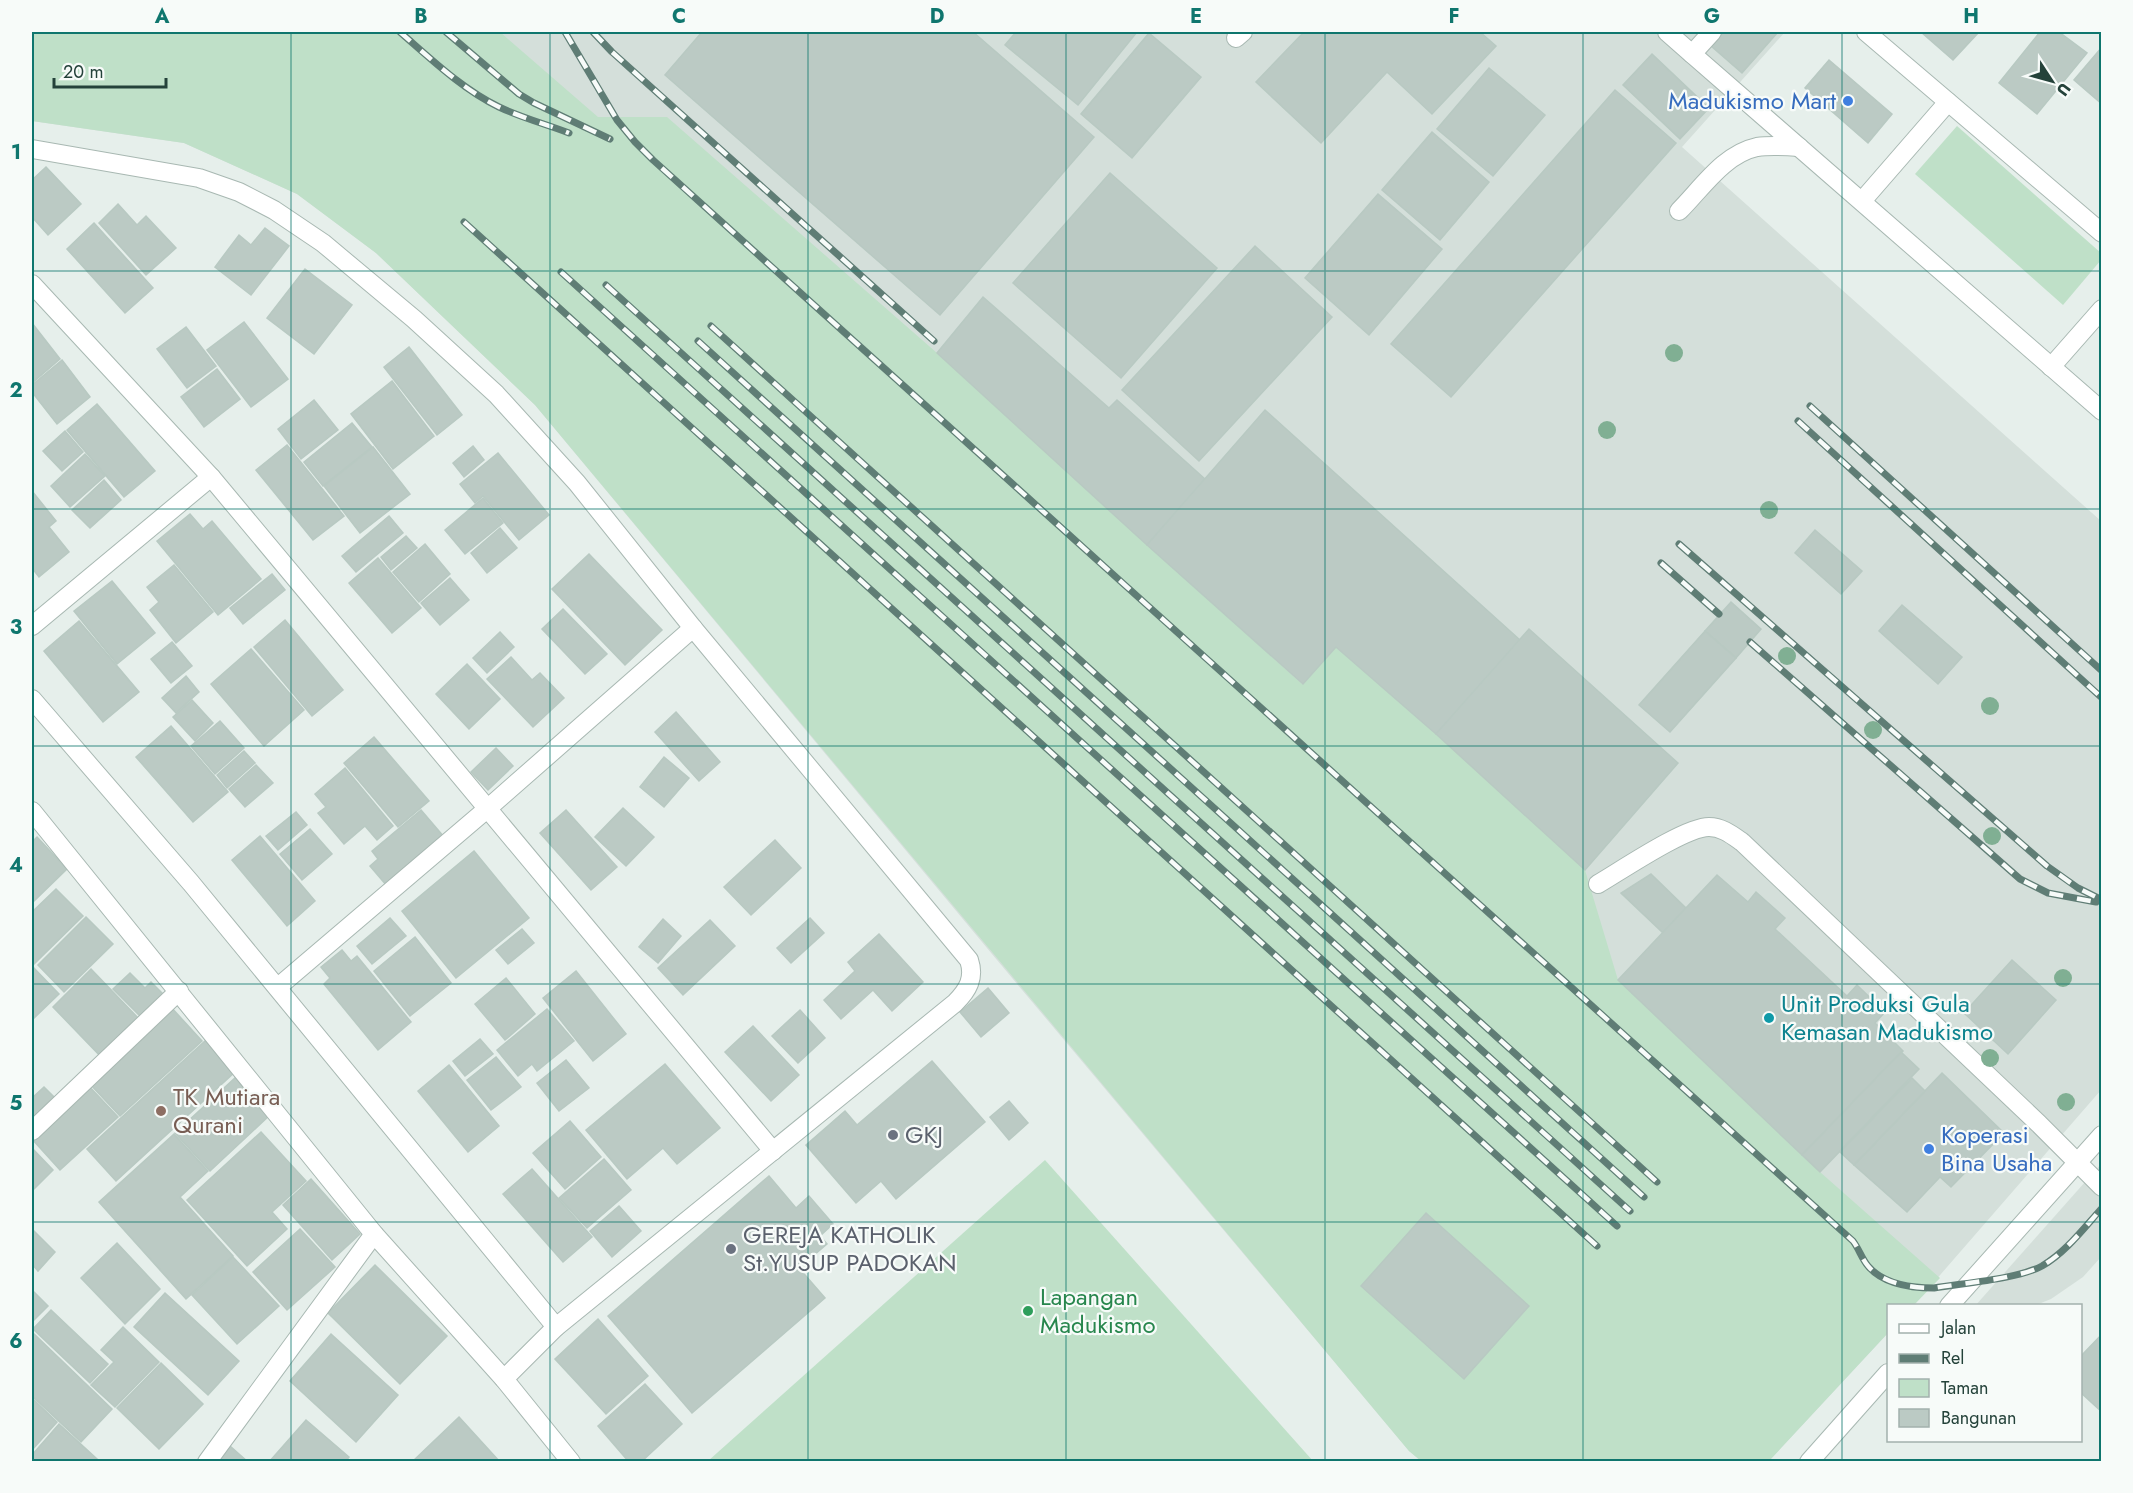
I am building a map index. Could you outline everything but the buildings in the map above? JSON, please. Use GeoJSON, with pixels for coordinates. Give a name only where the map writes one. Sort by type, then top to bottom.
{"type":"FeatureCollection","features":[{"type":"Feature","properties":{"kind":"street"},"geometry":{"type":"LineString","coordinates":[[1667,32],[2102,411]]}},
{"type":"Feature","properties":{"kind":"street"},"geometry":{"type":"LineString","coordinates":[[1692,54],[1712,32]]}},
{"type":"Feature","properties":{"kind":"street"},"geometry":{"type":"LineString","coordinates":[[1866,32],[2102,233]]}},
{"type":"Feature","properties":{"kind":"street"},"geometry":{"type":"LineString","coordinates":[[1862,201],[1948,102]]}},
{"type":"Feature","properties":{"kind":"street"},"geometry":{"type":"LineString","coordinates":[[1679,211],[1722,165],[1738,154],[1756,148],[1773,146],[1799,147]]}},
{"type":"Feature","properties":{"kind":"street"},"geometry":{"type":"LineString","coordinates":[[32,149],[199,178],[239,192],[274,210],[323,243],[414,319],[496,394],[577,483],[693,628],[969,960],[973,970],[971,983],[955,1003],[556,1327],[504,1379]]}},
{"type":"Feature","properties":{"kind":"street"},"geometry":{"type":"LineString","coordinates":[[32,284],[211,477],[773,1151]]}},
{"type":"Feature","properties":{"kind":"street"},"geometry":{"type":"LineString","coordinates":[[2051,367],[2102,309]]}},
{"type":"Feature","properties":{"kind":"street"},"geometry":{"type":"LineString","coordinates":[[32,626],[211,477]]}},
{"type":"Feature","properties":{"kind":"street"},"geometry":{"type":"LineString","coordinates":[[278,987],[487,809],[693,628]]}},
{"type":"Feature","properties":{"kind":"street"},"geometry":{"type":"LineString","coordinates":[[32,699],[278,987],[556,1327]]}},
{"type":"Feature","properties":{"kind":"street"},"geometry":{"type":"LineString","coordinates":[[32,811],[374,1234],[504,1379],[571,1461]]}},
{"type":"Feature","properties":{"kind":"street"},"geometry":{"type":"LineString","coordinates":[[1598,884],[1691,830],[1710,827],[1727,831],[1750,850],[2102,1187]]}},
{"type":"Feature","properties":{"kind":"street"},"geometry":{"type":"LineString","coordinates":[[32,1131],[179,991]]}},
{"type":"Feature","properties":{"kind":"street"},"geometry":{"type":"LineString","coordinates":[[1950,1304],[2102,1135]]}},
{"type":"Feature","properties":{"kind":"street"},"geometry":{"type":"LineString","coordinates":[[207,1461],[374,1234]]}},
{"type":"Feature","properties":{"kind":"street"},"geometry":{"type":"LineString","coordinates":[[1809,1461],[1887,1374]]}},
{"type":"Feature","properties":{"kind":"shaded area"},"geometry":{"type":"Polygon","coordinates":[[[32,32],[1785,32],[1682,147],[2101,521],[2101,1090],[1915,1304],[1887,1304],[1887,1334],[1769,1461],[1421,1461],[1409,1451],[997,960],[535,405],[376,253],[297,194],[184,143],[32,121],[32,32]]]}},
{"type":"Feature","properties":{"kind":"shaded area"},"geometry":{"type":"Polygon","coordinates":[[[2101,1164],[2101,1257],[2083,1277],[2051,1299],[2038,1304],[1977,1304],[2101,1164]]]}},
{"type":"Feature","properties":{"kind":"green space"},"geometry":{"type":"Polygon","coordinates":[[[32,32],[500,32],[598,117],[667,117],[937,353],[1302,684],[1336,647],[1436,734],[1585,870],[1618,980],[1820,1172],[1940,1278],[1915,1304],[1887,1304],[1887,1334],[1769,1461],[1421,1461],[1409,1451],[535,405],[376,253],[297,194],[184,143],[32,121],[32,32]]]}},
{"type":"Feature","properties":{"kind":"green space"},"geometry":{"type":"Polygon","coordinates":[[[1957,126],[2101,253],[2101,260],[2063,305],[1915,174],[1957,126]]]}},
{"type":"Feature","properties":{"kind":"green space","name":"Lapangan Madukismo"},"geometry":{"type":"Polygon","coordinates":[[[1045,1160],[1313,1461],[708,1461],[1045,1160]]]}},
{"type":"Feature","properties":{"kind":"railway"},"geometry":{"type":"LineString","coordinates":[[400,32],[447,73],[485,100],[569,133]]}},
{"type":"Feature","properties":{"kind":"railway"},"geometry":{"type":"LineString","coordinates":[[446,32],[519,94],[610,139]]}},
{"type":"Feature","properties":{"kind":"railway"},"geometry":{"type":"LineString","coordinates":[[565,32],[617,120],[653,160],[1853,1241],[1874,1272],[1898,1284],[1934,1288],[2019,1274],[2042,1266],[2059,1254],[2102,1208]]}},
{"type":"Feature","properties":{"kind":"railway"},"geometry":{"type":"LineString","coordinates":[[593,32],[612,52],[934,341]]}},
{"type":"Feature","properties":{"kind":"railway"},"geometry":{"type":"LineString","coordinates":[[464,222],[1597,1246]]}},
{"type":"Feature","properties":{"kind":"railway"},"geometry":{"type":"LineString","coordinates":[[561,272],[1617,1226]]}},
{"type":"Feature","properties":{"kind":"railway"},"geometry":{"type":"LineString","coordinates":[[606,285],[1630,1211]]}},
{"type":"Feature","properties":{"kind":"railway"},"geometry":{"type":"LineString","coordinates":[[711,326],[1657,1182]]}},
{"type":"Feature","properties":{"kind":"railway"},"geometry":{"type":"LineString","coordinates":[[698,341],[1644,1197]]}},
{"type":"Feature","properties":{"kind":"railway"},"geometry":{"type":"LineString","coordinates":[[1810,406],[2102,671]]}},
{"type":"Feature","properties":{"kind":"railway"},"geometry":{"type":"LineString","coordinates":[[1798,421],[2102,698]]}},
{"type":"Feature","properties":{"kind":"railway"},"geometry":{"type":"LineString","coordinates":[[1679,544],[2047,866],[2078,888],[2102,900]]}},
{"type":"Feature","properties":{"kind":"railway"},"geometry":{"type":"LineString","coordinates":[[1661,563],[1719,614]]}},
{"type":"Feature","properties":{"kind":"railway"},"geometry":{"type":"LineString","coordinates":[[1750,642],[2020,879],[2048,893],[2096,902]]}},
{"type":"Feature","properties":{"kind":"place","name":"Madukismo Mart"},"geometry":{"type":"Point","coordinates":[1848,101]}},
{"type":"Feature","properties":{"kind":"place","name":"Unit Produksi Gula Kemasan Madukismo"},"geometry":{"type":"Point","coordinates":[1769,1018]}},
{"type":"Feature","properties":{"kind":"place","name":"TK Mutiara Qurani"},"geometry":{"type":"Point","coordinates":[161,1111]}},
{"type":"Feature","properties":{"kind":"place","name":"GKJ"},"geometry":{"type":"Point","coordinates":[893,1135]}},
{"type":"Feature","properties":{"kind":"place","name":"Koperasi Bina Usaha"},"geometry":{"type":"Point","coordinates":[1929,1149]}},
{"type":"Feature","properties":{"kind":"place","name":"GEREJA KATHOLIK St.YUSUP PADOKAN"},"geometry":{"type":"Point","coordinates":[731,1249]}},
{"type":"Feature","properties":{"kind":"place","name":"Lapangan Madukismo"},"geometry":{"type":"Point","coordinates":[1028,1311]}}]}
